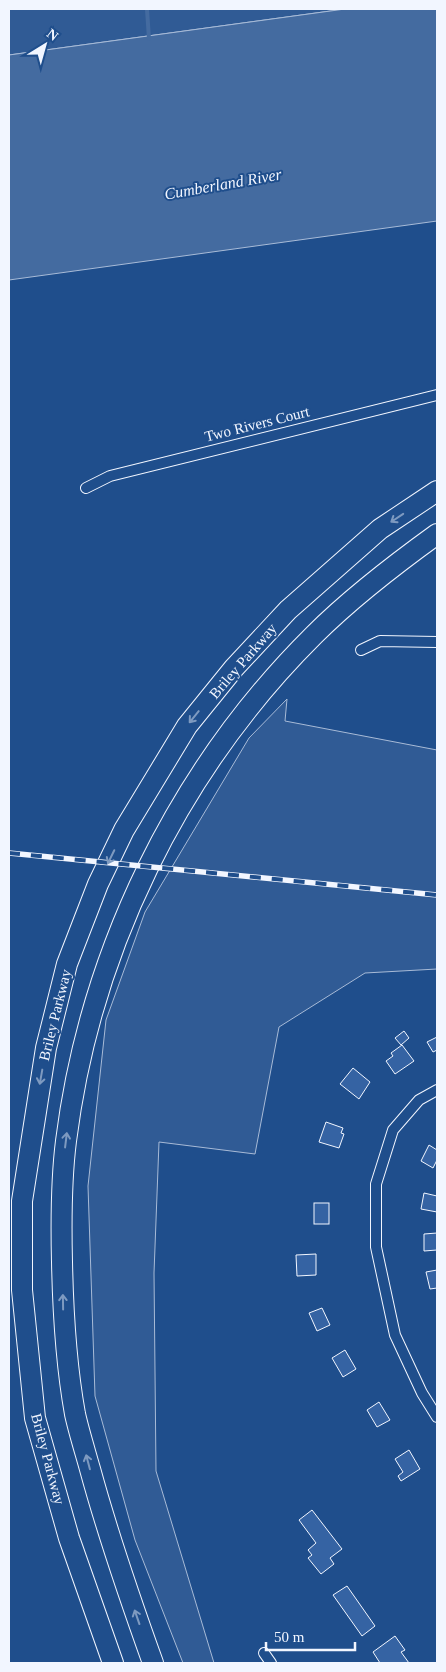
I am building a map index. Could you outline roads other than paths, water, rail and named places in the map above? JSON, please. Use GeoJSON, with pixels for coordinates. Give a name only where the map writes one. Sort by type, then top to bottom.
{"type":"FeatureCollection","features":[{"type":"Feature","properties":{"kind":"highway","name":"Briley Parkway"},"geometry":{"type":"LineString","coordinates":[[113,1663],[69,1538],[34,1418],[22,1290],[22,1201],[46,1048],[67,964],[98,884],[124,830],[187,726],[234,668],[288,610],[380,529],[437,491]]}},
{"type":"Feature","properties":{"kind":"highway"},"geometry":{"type":"LineString","coordinates":[[153,1663],[108,1534],[75,1414],[63,1311],[61,1210],[66,1142],[75,1088],[92,1015],[109,956],[136,890],[169,826],[209,761],[260,694],[314,634],[380,576],[437,534]]}},
{"type":"Feature","properties":{"kind":"street","name":"Two Rivers Court"},"geometry":{"type":"LineString","coordinates":[[86,488],[110,476],[437,395]]}},
{"type":"Feature","properties":{"kind":"street"},"geometry":{"type":"LineString","coordinates":[[361,650],[380,640],[437,642]]}},
{"type":"Feature","properties":{"kind":"street"},"geometry":{"type":"LineString","coordinates":[[437,1090],[419,1100],[393,1130],[376,1184],[376,1247],[395,1335],[422,1393],[437,1417]]}},
{"type":"Feature","properties":{"kind":"street"},"geometry":{"type":"LineString","coordinates":[[264,1653],[271,1663]]}},
{"type":"Feature","properties":{"kind":"water","name":"Cumberland River"},"geometry":{"type":"Polygon","coordinates":[[[345,9],[437,9],[437,221],[9,280],[9,55],[345,9]]]}},
{"type":"Feature","properties":{"kind":"waterway"},"geometry":{"type":"LineString","coordinates":[[147,9],[149,39]]}},
{"type":"Feature","properties":{"kind":"railway"},"geometry":{"type":"LineString","coordinates":[[9,853],[437,895]]}}]}
